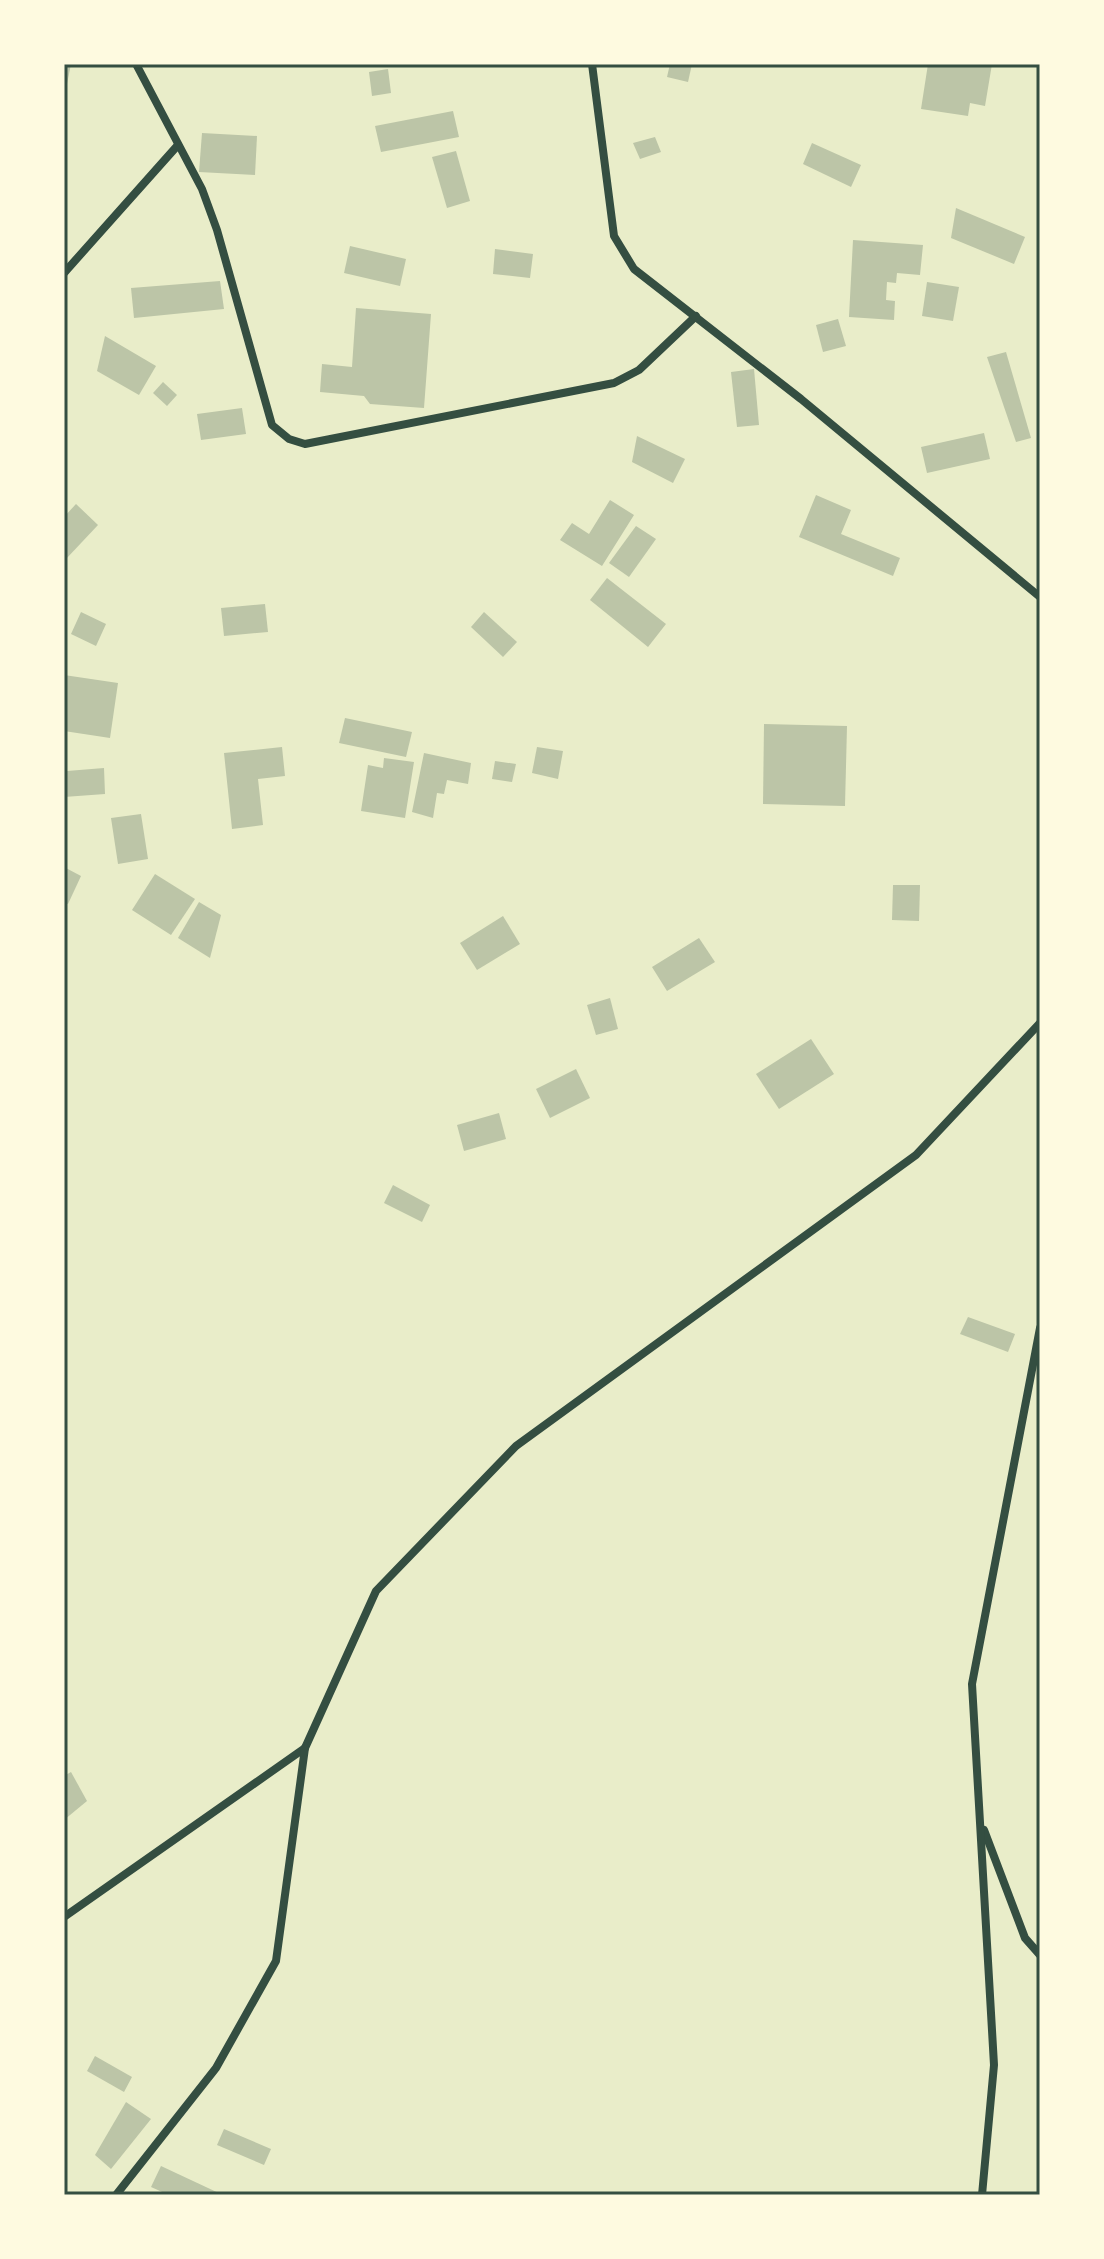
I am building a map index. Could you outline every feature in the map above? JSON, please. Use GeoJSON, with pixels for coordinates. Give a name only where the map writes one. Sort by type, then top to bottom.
{"type":"FeatureCollection","features":[{"type":"Feature","properties":{"kind":"street"},"geometry":{"type":"LineString","coordinates":[[136,64],[202,189],[217,230],[272,425],[289,439],[305,444],[614,383],[639,370],[696,316]]}},
{"type":"Feature","properties":{"kind":"street"},"geometry":{"type":"LineString","coordinates":[[592,64],[614,236],[634,269],[696,316],[1040,597]]}},
{"type":"Feature","properties":{"kind":"street"},"geometry":{"type":"LineString","coordinates":[[64,273],[178,145]]}},
{"type":"Feature","properties":{"kind":"street"},"geometry":{"type":"LineString","coordinates":[[116,2195],[216,2068],[276,1961],[305,1748],[376,1591],[516,1446],[916,1155],[1040,1023]]}},
{"type":"Feature","properties":{"kind":"street"},"geometry":{"type":"LineString","coordinates":[[982,2195],[994,2065],[972,1684],[1040,1328]]}},
{"type":"Feature","properties":{"kind":"street"},"geometry":{"type":"LineString","coordinates":[[64,1917],[305,1748]]}},
{"type":"Feature","properties":{"kind":"street"},"geometry":{"type":"LineString","coordinates":[[981,1821],[1025,1938],[1040,1955]]}},
{"type":"Feature","properties":{"kind":"building"},"geometry":{"type":"Polygon","coordinates":[[[64,64],[71,64],[65,94],[64,94],[64,64]]]}},
{"type":"Feature","properties":{"kind":"building"},"geometry":{"type":"Polygon","coordinates":[[[670,64],[692,64],[688,82],[667,77],[670,64]]]}},
{"type":"Feature","properties":{"kind":"building"},"geometry":{"type":"Polygon","coordinates":[[[928,64],[992,64],[985,106],[970,103],[968,116],[921,109],[928,64]]]}},
{"type":"Feature","properties":{"kind":"building"},"geometry":{"type":"Polygon","coordinates":[[[388,69],[391,93],[372,96],[369,72],[388,69]]]}},
{"type":"Feature","properties":{"kind":"building"},"geometry":{"type":"Polygon","coordinates":[[[453,111],[459,137],[381,152],[375,126],[453,111]]]}},
{"type":"Feature","properties":{"kind":"building"},"geometry":{"type":"Polygon","coordinates":[[[202,133],[257,136],[255,175],[199,172],[202,133]]]}},
{"type":"Feature","properties":{"kind":"building"},"geometry":{"type":"Polygon","coordinates":[[[655,137],[661,152],[640,159],[633,143],[655,137]]]}},
{"type":"Feature","properties":{"kind":"building"},"geometry":{"type":"Polygon","coordinates":[[[812,143],[861,165],[851,187],[803,164],[812,143]]]}},
{"type":"Feature","properties":{"kind":"building"},"geometry":{"type":"Polygon","coordinates":[[[456,151],[470,201],[447,208],[432,157],[456,151]]]}},
{"type":"Feature","properties":{"kind":"building"},"geometry":{"type":"Polygon","coordinates":[[[956,208],[1025,237],[1014,264],[951,238],[956,208]]]}},
{"type":"Feature","properties":{"kind":"building"},"geometry":{"type":"Polygon","coordinates":[[[853,240],[923,245],[920,275],[897,273],[896,283],[887,282],[886,300],[895,301],[894,320],[849,317],[853,240]]]}},
{"type":"Feature","properties":{"kind":"building"},"geometry":{"type":"Polygon","coordinates":[[[350,246],[406,259],[400,286],[344,273],[350,246]]]}},
{"type":"Feature","properties":{"kind":"building"},"geometry":{"type":"Polygon","coordinates":[[[495,249],[533,254],[530,278],[493,274],[495,249]]]}},
{"type":"Feature","properties":{"kind":"building"},"geometry":{"type":"Polygon","coordinates":[[[220,281],[224,309],[134,318],[131,288],[220,281]]]}},
{"type":"Feature","properties":{"kind":"building"},"geometry":{"type":"Polygon","coordinates":[[[927,282],[959,287],[953,321],[922,316],[927,282]]]}},
{"type":"Feature","properties":{"kind":"building"},"geometry":{"type":"Polygon","coordinates":[[[356,308],[431,314],[424,408],[370,404],[364,396],[320,392],[322,364],[352,367],[356,308]]]}},
{"type":"Feature","properties":{"kind":"building"},"geometry":{"type":"Polygon","coordinates":[[[838,319],[846,346],[823,352],[816,325],[838,319]]]}},
{"type":"Feature","properties":{"kind":"building"},"geometry":{"type":"Polygon","coordinates":[[[105,336],[156,366],[139,395],[97,371],[105,336]]]}},
{"type":"Feature","properties":{"kind":"building"},"geometry":{"type":"Polygon","coordinates":[[[1006,352],[1031,438],[1016,442],[987,357],[1006,352]]]}},
{"type":"Feature","properties":{"kind":"building"},"geometry":{"type":"Polygon","coordinates":[[[754,369],[759,425],[737,427],[731,372],[754,369]]]}},
{"type":"Feature","properties":{"kind":"building"},"geometry":{"type":"Polygon","coordinates":[[[163,382],[177,395],[167,406],[153,393],[163,382]]]}},
{"type":"Feature","properties":{"kind":"building"},"geometry":{"type":"Polygon","coordinates":[[[242,408],[246,434],[201,440],[197,414],[242,408]]]}},
{"type":"Feature","properties":{"kind":"building"},"geometry":{"type":"Polygon","coordinates":[[[984,433],[990,459],[927,473],[921,447],[984,433]]]}},
{"type":"Feature","properties":{"kind":"building"},"geometry":{"type":"Polygon","coordinates":[[[637,436],[685,459],[673,483],[632,462],[637,436]]]}},
{"type":"Feature","properties":{"kind":"building"},"geometry":{"type":"Polygon","coordinates":[[[816,495],[851,510],[841,534],[900,558],[893,576],[799,537],[816,495]]]}},
{"type":"Feature","properties":{"kind":"building"},"geometry":{"type":"Polygon","coordinates":[[[610,500],[634,515],[602,566],[560,540],[572,523],[589,534],[610,500]]]}},
{"type":"Feature","properties":{"kind":"building"},"geometry":{"type":"Polygon","coordinates":[[[76,504],[98,525],[66,559],[64,517],[76,504]]]}},
{"type":"Feature","properties":{"kind":"building"},"geometry":{"type":"Polygon","coordinates":[[[636,526],[656,539],[629,577],[609,563],[636,526]]]}},
{"type":"Feature","properties":{"kind":"building"},"geometry":{"type":"Polygon","coordinates":[[[607,578],[666,624],[648,647],[590,600],[607,578]]]}},
{"type":"Feature","properties":{"kind":"building"},"geometry":{"type":"Polygon","coordinates":[[[265,604],[268,632],[224,636],[221,608],[265,604]]]}},
{"type":"Feature","properties":{"kind":"building"},"geometry":{"type":"Polygon","coordinates":[[[81,612],[106,624],[96,646],[71,634],[81,612]]]}},
{"type":"Feature","properties":{"kind":"building"},"geometry":{"type":"Polygon","coordinates":[[[484,612],[517,642],[503,657],[471,627],[484,612]]]}},
{"type":"Feature","properties":{"kind":"building"},"geometry":{"type":"Polygon","coordinates":[[[64,675],[118,683],[110,738],[64,731],[64,675]]]}},
{"type":"Feature","properties":{"kind":"building"},"geometry":{"type":"Polygon","coordinates":[[[345,718],[412,732],[406,757],[339,743],[345,718]]]}},
{"type":"Feature","properties":{"kind":"building"},"geometry":{"type":"Polygon","coordinates":[[[764,724],[847,726],[845,806],[763,804],[764,724]]]}},
{"type":"Feature","properties":{"kind":"building"},"geometry":{"type":"Polygon","coordinates":[[[282,747],[285,776],[258,779],[263,825],[232,829],[224,753],[282,747]]]}},
{"type":"Feature","properties":{"kind":"building"},"geometry":{"type":"Polygon","coordinates":[[[537,747],[563,751],[558,779],[532,773],[537,747]]]}},
{"type":"Feature","properties":{"kind":"building"},"geometry":{"type":"Polygon","coordinates":[[[424,753],[471,763],[468,784],[447,780],[444,794],[437,793],[433,818],[412,812],[424,753]]]}},
{"type":"Feature","properties":{"kind":"building"},"geometry":{"type":"Polygon","coordinates":[[[66,757],[67,771],[104,768],[105,794],[64,797],[66,757]]]}},
{"type":"Feature","properties":{"kind":"building"},"geometry":{"type":"Polygon","coordinates":[[[384,758],[414,762],[405,818],[361,811],[368,765],[383,768],[384,758]]]}},
{"type":"Feature","properties":{"kind":"building"},"geometry":{"type":"Polygon","coordinates":[[[495,761],[516,764],[512,782],[492,779],[495,761]]]}},
{"type":"Feature","properties":{"kind":"building"},"geometry":{"type":"Polygon","coordinates":[[[141,814],[148,859],[118,864],[111,818],[141,814]]]}},
{"type":"Feature","properties":{"kind":"building"},"geometry":{"type":"Polygon","coordinates":[[[64,867],[81,876],[68,904],[64,903],[64,867]]]}},
{"type":"Feature","properties":{"kind":"building"},"geometry":{"type":"Polygon","coordinates":[[[155,874],[195,899],[171,935],[132,910],[155,874]]]}},
{"type":"Feature","properties":{"kind":"building"},"geometry":{"type":"Polygon","coordinates":[[[893,885],[920,885],[919,921],[892,920],[893,885]]]}},
{"type":"Feature","properties":{"kind":"building"},"geometry":{"type":"Polygon","coordinates":[[[199,902],[221,915],[210,958],[178,938],[199,902]]]}},
{"type":"Feature","properties":{"kind":"building"},"geometry":{"type":"Polygon","coordinates":[[[503,916],[520,944],[477,970],[460,943],[503,916]]]}},
{"type":"Feature","properties":{"kind":"building"},"geometry":{"type":"Polygon","coordinates":[[[699,938],[715,962],[667,991],[652,967],[699,938]]]}},
{"type":"Feature","properties":{"kind":"building"},"geometry":{"type":"Polygon","coordinates":[[[610,998],[618,1029],[596,1035],[587,1005],[610,998]]]}},
{"type":"Feature","properties":{"kind":"building"},"geometry":{"type":"Polygon","coordinates":[[[811,1039],[834,1074],[779,1109],[756,1074],[811,1039]]]}},
{"type":"Feature","properties":{"kind":"building"},"geometry":{"type":"Polygon","coordinates":[[[576,1069],[590,1098],[550,1118],[536,1089],[576,1069]]]}},
{"type":"Feature","properties":{"kind":"building"},"geometry":{"type":"Polygon","coordinates":[[[499,1113],[506,1139],[464,1151],[457,1125],[499,1113]]]}},
{"type":"Feature","properties":{"kind":"building"},"geometry":{"type":"Polygon","coordinates":[[[393,1185],[430,1205],[422,1222],[384,1203],[393,1185]]]}},
{"type":"Feature","properties":{"kind":"building"},"geometry":{"type":"Polygon","coordinates":[[[968,1317],[1015,1334],[1008,1352],[960,1334],[968,1317]]]}},
{"type":"Feature","properties":{"kind":"building"},"geometry":{"type":"Polygon","coordinates":[[[71,1772],[87,1801],[64,1820],[64,1776],[71,1772]]]}},
{"type":"Feature","properties":{"kind":"building"},"geometry":{"type":"Polygon","coordinates":[[[95,2056],[132,2077],[124,2092],[87,2071],[95,2056]]]}},
{"type":"Feature","properties":{"kind":"building"},"geometry":{"type":"Polygon","coordinates":[[[126,2102],[151,2119],[111,2169],[95,2155],[126,2102]]]}},
{"type":"Feature","properties":{"kind":"building"},"geometry":{"type":"Polygon","coordinates":[[[224,2129],[271,2149],[264,2165],[217,2145],[224,2129]]]}},
{"type":"Feature","properties":{"kind":"building"},"geometry":{"type":"Polygon","coordinates":[[[161,2166],[223,2195],[169,2195],[151,2187],[161,2166]]]}}]}
